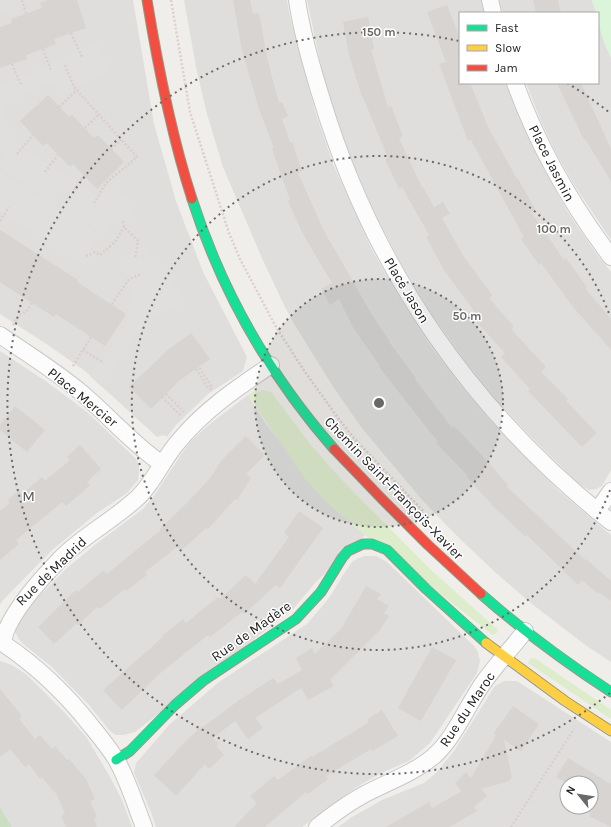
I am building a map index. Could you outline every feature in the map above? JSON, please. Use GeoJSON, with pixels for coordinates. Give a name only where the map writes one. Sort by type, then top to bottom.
{"type":"FeatureCollection","features":[{"type":"Feature","properties":{"kind":"street","name":"Chemin Saint-François-Xavier"},"geometry":{"type":"LineString","coordinates":[[147,0],[169,118],[179,160],[194,207],[210,250],[225,282],[245,321],[288,391],[316,428],[372,490],[448,566],[482,597],[525,631],[566,662],[611,692]]}},
{"type":"Feature","properties":{"kind":"street","name":"Place Jason"},"geometry":{"type":"LineString","coordinates":[[297,0],[308,54],[334,139],[353,187],[376,237],[403,286],[446,352],[477,392],[546,466],[611,522]]}},
{"type":"Feature","properties":{"kind":"street"},"geometry":{"type":"LineString","coordinates":[[490,0],[493,12]]}},
{"type":"Feature","properties":{"kind":"street","name":"Place Jasmin"},"geometry":{"type":"LineString","coordinates":[[515,84],[534,128],[562,184],[583,219],[611,257]]}},
{"type":"Feature","properties":{"kind":"street","name":"Place Mercier"},"geometry":{"type":"LineString","coordinates":[[0,335],[78,390],[146,452],[162,464]]}},
{"type":"Feature","properties":{"kind":"street","name":"Rue de Madrid"},"geometry":{"type":"LineString","coordinates":[[144,827],[116,760],[104,741],[82,714],[40,671],[0,640],[2,628],[7,615],[25,594],[72,548],[135,501],[183,436],[208,410],[271,364]]}},
{"type":"Feature","properties":{"kind":"street"},"geometry":{"type":"LineString","coordinates":[[597,511],[611,490]]}},
{"type":"Feature","properties":{"kind":"street","name":"Rue de Madère"},"geometry":{"type":"LineString","coordinates":[[116,760],[130,751],[175,705],[203,681],[296,619],[320,592],[348,551],[363,544],[372,544],[387,550],[445,607],[504,657],[565,701],[611,731]]}},
{"type":"Feature","properties":{"kind":"street","name":"Rue du Maroc"},"geometry":{"type":"LineString","coordinates":[[317,827],[348,804],[405,775],[426,762],[434,755],[446,741],[482,684],[525,631]]}},
{"type":"Feature","properties":{"kind":"path"},"geometry":{"type":"LineString","coordinates":[[22,0],[26,14]]}},
{"type":"Feature","properties":{"kind":"path","name":"Chemin Saint-François-Xavier"},"geometry":{"type":"LineString","coordinates":[[171,0],[190,112],[229,233],[240,259],[279,332],[338,418],[353,437],[426,514]]}},
{"type":"Feature","properties":{"kind":"path"},"geometry":{"type":"LineString","coordinates":[[71,33],[82,58]]}},
{"type":"Feature","properties":{"kind":"path"},"geometry":{"type":"LineString","coordinates":[[43,49],[51,71]]}},
{"type":"Feature","properties":{"kind":"path"},"geometry":{"type":"LineString","coordinates":[[12,64],[21,85]]}},
{"type":"Feature","properties":{"kind":"path"},"geometry":{"type":"LineString","coordinates":[[65,65],[74,87],[137,156],[106,184],[94,202]]}},
{"type":"Feature","properties":{"kind":"path"},"geometry":{"type":"LineString","coordinates":[[59,107],[77,90]]}},
{"type":"Feature","properties":{"kind":"path"},"geometry":{"type":"LineString","coordinates":[[85,128],[99,114]]}},
{"type":"Feature","properties":{"kind":"path"},"geometry":{"type":"LineString","coordinates":[[17,154],[33,135]]}},
{"type":"Feature","properties":{"kind":"path"},"geometry":{"type":"LineString","coordinates":[[111,149],[122,140]]}},
{"type":"Feature","properties":{"kind":"path"},"geometry":{"type":"LineString","coordinates":[[45,172],[58,155]]}},
{"type":"Feature","properties":{"kind":"path"},"geometry":{"type":"LineString","coordinates":[[74,190],[85,176]]}},
{"type":"Feature","properties":{"kind":"path"},"geometry":{"type":"LineString","coordinates":[[0,221],[9,207]]}},
{"type":"Feature","properties":{"kind":"path"},"geometry":{"type":"LineString","coordinates":[[123,221],[124,227],[138,241],[135,259]]}},
{"type":"Feature","properties":{"kind":"path"},"geometry":{"type":"LineString","coordinates":[[86,256],[95,252],[100,255],[115,242],[124,227]]}},
{"type":"Feature","properties":{"kind":"path"},"geometry":{"type":"LineString","coordinates":[[112,304],[129,279],[141,274]]}},
{"type":"Feature","properties":{"kind":"path"},"geometry":{"type":"LineString","coordinates":[[12,324],[20,315],[26,312],[32,303]]}},
{"type":"Feature","properties":{"kind":"path"},"geometry":{"type":"LineString","coordinates":[[73,366],[90,337]]}},
{"type":"Feature","properties":{"kind":"path"},"geometry":{"type":"LineString","coordinates":[[83,350],[104,363]]}},
{"type":"Feature","properties":{"kind":"path"},"geometry":{"type":"LineString","coordinates":[[196,369],[208,388],[211,389],[211,386],[199,367]]}},
{"type":"Feature","properties":{"kind":"path"},"geometry":{"type":"LineString","coordinates":[[162,397],[182,416],[185,416],[185,413],[166,394]]}},
{"type":"Feature","properties":{"kind":"path"},"geometry":{"type":"LineString","coordinates":[[511,827],[574,729]]}},
{"type":"Feature","properties":{"kind":"shaded area"},"geometry":{"type":"Polygon","coordinates":[[[0,0],[133,0],[154,124],[176,201],[203,272],[247,357],[243,371],[208,394],[176,425],[167,437],[164,435],[157,437],[85,371],[0,314],[0,0]]]}},
{"type":"Feature","properties":{"kind":"shaded area"},"geometry":{"type":"Polygon","coordinates":[[[0,0],[34,0],[0,16],[0,0]]]}},
{"type":"Feature","properties":{"kind":"shaded area"},"geometry":{"type":"Polygon","coordinates":[[[184,0],[287,0],[290,17],[316,114],[333,164],[373,252],[403,303],[430,345],[460,385],[491,422],[559,491],[611,535],[611,662],[588,647],[532,604],[458,537],[423,501],[361,427],[332,385],[293,322],[282,301],[223,167],[207,114],[196,67],[184,0]]]}},
{"type":"Feature","properties":{"kind":"shaded area"},"geometry":{"type":"Polygon","coordinates":[[[307,0],[481,0],[485,12],[459,12],[459,84],[506,84],[531,142],[558,195],[571,217],[611,272],[611,470],[602,486],[589,490],[579,484],[534,440],[498,402],[466,362],[431,313],[403,267],[376,216],[336,119],[322,70],[307,0]]]}},
{"type":"Feature","properties":{"kind":"shaded area"},"geometry":{"type":"Polygon","coordinates":[[[499,0],[592,0],[596,12],[503,12],[499,0]]]}},
{"type":"Feature","properties":{"kind":"shaded area"},"geometry":{"type":"Polygon","coordinates":[[[599,24],[605,45],[611,58],[611,240],[573,183],[556,153],[526,84],[599,84],[599,24]]]}},
{"type":"Feature","properties":{"kind":"shaded area"},"geometry":{"type":"Polygon","coordinates":[[[97,42],[110,71],[60,93],[54,81],[8,103],[3,113],[3,118],[18,145],[99,197],[107,185],[138,205],[124,227],[113,220],[104,234],[63,208],[71,196],[59,190],[52,201],[0,167],[7,156],[0,152],[0,85],[9,83],[97,42]]]}},
{"type":"Feature","properties":{"kind":"shaded area"},"geometry":{"type":"Polygon","coordinates":[[[0,172],[99,235],[90,250],[95,252],[86,266],[52,245],[54,241],[50,238],[48,241],[0,211],[0,172]]]}},
{"type":"Feature","properties":{"kind":"shaded area"},"geometry":{"type":"Polygon","coordinates":[[[140,241],[172,281],[185,302],[148,318],[102,387],[90,376],[135,306],[125,261],[140,241]]]}},
{"type":"Feature","properties":{"kind":"shaded area"},"geometry":{"type":"Polygon","coordinates":[[[0,351],[47,382],[87,412],[136,459],[139,466],[139,473],[138,480],[127,493],[97,513],[52,550],[0,604],[0,351]]]}},
{"type":"Feature","properties":{"kind":"shaded area"},"geometry":{"type":"Polygon","coordinates":[[[248,395],[264,421],[324,500],[365,535],[315,583],[294,608],[135,732],[124,735],[116,735],[110,731],[89,705],[52,667],[22,643],[15,631],[16,624],[30,605],[67,568],[143,509],[154,496],[192,440],[211,423],[248,395]]]}},
{"type":"Feature","properties":{"kind":"shaded area"},"geometry":{"type":"Polygon","coordinates":[[[364,556],[376,556],[387,562],[474,646],[478,652],[480,661],[477,673],[430,743],[409,761],[381,773],[355,788],[302,827],[156,827],[134,773],[136,763],[170,724],[219,682],[307,624],[329,598],[353,561],[364,556]]]}},
{"type":"Feature","properties":{"kind":"shaded area"},"geometry":{"type":"Polygon","coordinates":[[[0,661],[12,665],[27,675],[65,713],[87,738],[122,800],[132,827],[12,827],[0,807],[0,661]]]}},
{"type":"Feature","properties":{"kind":"shaded area"},"geometry":{"type":"Polygon","coordinates":[[[504,681],[517,681],[611,742],[611,827],[338,827],[352,817],[382,800],[424,783],[436,773],[454,751],[495,686],[504,681]]]}},
{"type":"Feature","properties":{"kind":"green space"},"geometry":{"type":"Polygon","coordinates":[[[592,0],[611,0],[611,58],[601,31],[599,12],[596,12],[592,0]]]}},
{"type":"Feature","properties":{"kind":"green space"},"geometry":{"type":"Polygon","coordinates":[[[263,390],[271,392],[310,444],[340,478],[429,568],[498,630],[497,633],[493,635],[365,535],[324,500],[305,479],[248,395],[254,391],[257,392],[263,390]]]}},
{"type":"Feature","properties":{"kind":"green space"},"geometry":{"type":"Polygon","coordinates":[[[531,658],[536,659],[611,710],[611,719],[528,663],[531,658]]]}},
{"type":"Feature","properties":{"kind":"green space"},"geometry":{"type":"Polygon","coordinates":[[[0,807],[12,827],[0,827],[0,807]]]}},
{"type":"Feature","properties":{"kind":"building"},"geometry":{"type":"Polygon","coordinates":[[[48,0],[77,0],[86,28],[54,39],[56,44],[26,55],[27,59],[0,68],[0,27],[12,23],[11,19],[42,8],[40,3],[48,0]]]}},
{"type":"Feature","properties":{"kind":"building"},"geometry":{"type":"Polygon","coordinates":[[[233,0],[250,0],[253,14],[259,13],[267,58],[279,103],[282,102],[288,116],[282,119],[302,171],[298,173],[323,229],[372,315],[389,342],[416,378],[415,379],[452,428],[454,426],[476,449],[508,485],[506,486],[585,560],[586,559],[611,581],[611,601],[598,592],[597,593],[582,580],[578,585],[527,535],[526,537],[494,507],[467,477],[468,476],[436,443],[438,442],[379,367],[380,366],[354,329],[339,299],[330,305],[321,289],[332,283],[303,234],[288,201],[290,200],[272,149],[274,148],[259,109],[242,50],[233,0]]]}},
{"type":"Feature","properties":{"kind":"building"},"geometry":{"type":"Polygon","coordinates":[[[533,0],[558,0],[561,12],[536,12],[533,0]]]}},
{"type":"Feature","properties":{"kind":"building"},"geometry":{"type":"Polygon","coordinates":[[[447,5],[459,35],[459,84],[470,84],[489,129],[535,209],[531,212],[564,260],[566,258],[587,287],[585,288],[611,319],[611,350],[573,307],[541,263],[539,265],[521,239],[524,237],[471,140],[468,141],[439,64],[446,62],[427,12],[447,5]]]}},
{"type":"Feature","properties":{"kind":"building"},"geometry":{"type":"Polygon","coordinates":[[[368,17],[374,49],[371,50],[388,107],[391,106],[403,136],[399,138],[422,188],[423,187],[434,207],[443,202],[450,214],[442,218],[464,257],[492,295],[489,298],[514,327],[511,329],[546,367],[541,372],[568,399],[566,401],[597,433],[582,447],[528,391],[530,389],[501,357],[505,353],[473,318],[477,315],[444,270],[426,237],[429,235],[402,187],[399,189],[385,159],[388,158],[362,97],[349,55],[343,22],[368,17]]]}},
{"type":"Feature","properties":{"kind":"building"},"geometry":{"type":"Polygon","coordinates":[[[557,84],[581,84],[611,149],[611,181],[585,139],[584,140],[557,84]]]}},
{"type":"Feature","properties":{"kind":"building"},"geometry":{"type":"Polygon","coordinates":[[[48,95],[69,117],[72,115],[94,138],[98,135],[124,162],[97,189],[73,164],[70,167],[47,143],[43,146],[20,121],[48,95]]]}},
{"type":"Feature","properties":{"kind":"building"},"geometry":{"type":"Polygon","coordinates":[[[0,230],[78,280],[77,282],[126,314],[105,346],[56,314],[54,317],[0,282],[0,230]]]}},
{"type":"Feature","properties":{"kind":"building"},"geometry":{"type":"Polygon","coordinates":[[[191,333],[210,359],[180,380],[151,409],[129,387],[169,349],[191,333]]]}},
{"type":"Feature","properties":{"kind":"building"},"geometry":{"type":"Polygon","coordinates":[[[15,406],[45,430],[27,452],[0,430],[0,425],[15,406]]]}},
{"type":"Feature","properties":{"kind":"building"},"geometry":{"type":"Polygon","coordinates":[[[246,436],[265,455],[246,474],[251,478],[237,500],[235,499],[208,529],[206,528],[181,551],[177,547],[145,572],[147,575],[126,591],[125,589],[100,609],[97,607],[78,625],[76,624],[54,644],[38,627],[76,590],[78,592],[104,570],[107,574],[161,530],[160,529],[211,477],[221,461],[246,436]]]}},
{"type":"Feature","properties":{"kind":"building"},"geometry":{"type":"Polygon","coordinates":[[[80,445],[101,469],[87,482],[90,485],[66,506],[62,502],[16,540],[19,544],[0,560],[0,511],[10,503],[8,500],[19,490],[22,494],[42,477],[45,481],[70,460],[67,457],[80,445]]]}},
{"type":"Feature","properties":{"kind":"building"},"geometry":{"type":"Polygon","coordinates":[[[299,511],[323,528],[280,588],[276,585],[244,614],[242,612],[210,637],[208,635],[159,674],[122,710],[103,690],[163,637],[162,636],[183,619],[186,623],[218,597],[220,599],[246,575],[255,584],[289,537],[284,533],[299,511]]]}},
{"type":"Feature","properties":{"kind":"building"},"geometry":{"type":"Polygon","coordinates":[[[366,586],[381,594],[377,599],[389,606],[384,613],[389,616],[380,630],[330,680],[334,686],[308,700],[301,688],[255,718],[263,728],[248,739],[235,721],[213,738],[219,744],[216,746],[224,755],[209,769],[205,764],[176,796],[154,775],[202,726],[203,727],[238,701],[273,678],[278,684],[302,670],[296,658],[312,648],[315,654],[341,629],[366,586]]]}},
{"type":"Feature","properties":{"kind":"building"},"geometry":{"type":"Polygon","coordinates":[[[432,647],[456,660],[421,721],[398,708],[432,647]]]}},
{"type":"Feature","properties":{"kind":"building"},"geometry":{"type":"Polygon","coordinates":[[[0,689],[22,716],[19,719],[35,739],[40,735],[52,749],[55,746],[67,760],[69,759],[86,779],[95,799],[90,801],[97,817],[94,818],[97,827],[66,827],[61,816],[65,814],[57,795],[42,777],[40,779],[29,764],[25,767],[10,749],[0,757],[0,689]]]}},
{"type":"Feature","properties":{"kind":"building"},"geometry":{"type":"Polygon","coordinates":[[[513,706],[539,724],[521,751],[504,740],[512,777],[509,781],[481,789],[487,796],[474,807],[477,811],[449,827],[386,827],[429,802],[432,808],[462,791],[455,783],[466,772],[471,778],[496,735],[494,733],[513,706]]]}},
{"type":"Feature","properties":{"kind":"building"},"geometry":{"type":"Polygon","coordinates":[[[382,710],[398,736],[372,751],[371,749],[326,776],[328,779],[308,794],[306,792],[265,827],[234,827],[257,803],[250,796],[274,776],[278,780],[311,756],[312,757],[368,723],[368,719],[382,710]]]}},
{"type":"Feature","properties":{"kind":"building"},"geometry":{"type":"Polygon","coordinates":[[[568,758],[596,775],[559,775],[559,779],[556,777],[568,758]]]}},
{"type":"Feature","properties":{"kind":"building"},"geometry":{"type":"Polygon","coordinates":[[[599,777],[611,784],[611,827],[589,816],[599,815],[599,777]]]}},
{"type":"Feature","properties":{"kind":"traffic: fast"},"geometry":{"type":"LineString","coordinates":[[192,199],[218,267],[250,332],[289,392],[334,449]]}},
{"type":"Feature","properties":{"kind":"traffic: fast"},"geometry":{"type":"LineString","coordinates":[[116,760],[130,751],[175,705],[203,681],[296,619],[321,592],[348,551],[363,544],[372,544],[387,550],[426,589],[486,643]]}},
{"type":"Feature","properties":{"kind":"traffic: fast"},"geometry":{"type":"LineString","coordinates":[[481,594],[544,645],[611,692]]}},
{"type":"Feature","properties":{"kind":"traffic: slow"},"geometry":{"type":"LineString","coordinates":[[486,643],[565,701],[611,731]]}},
{"type":"Feature","properties":{"kind":"traffic: jam"},"geometry":{"type":"LineString","coordinates":[[147,0],[166,100],[184,175],[192,199]]}},
{"type":"Feature","properties":{"kind":"traffic: jam"},"geometry":{"type":"LineString","coordinates":[[334,449],[428,545],[481,594]]}},
{"type":"Feature","properties":{"kind":"district","name":"M"},"geometry":{"type":"Point","coordinates":[29,496]}}]}
